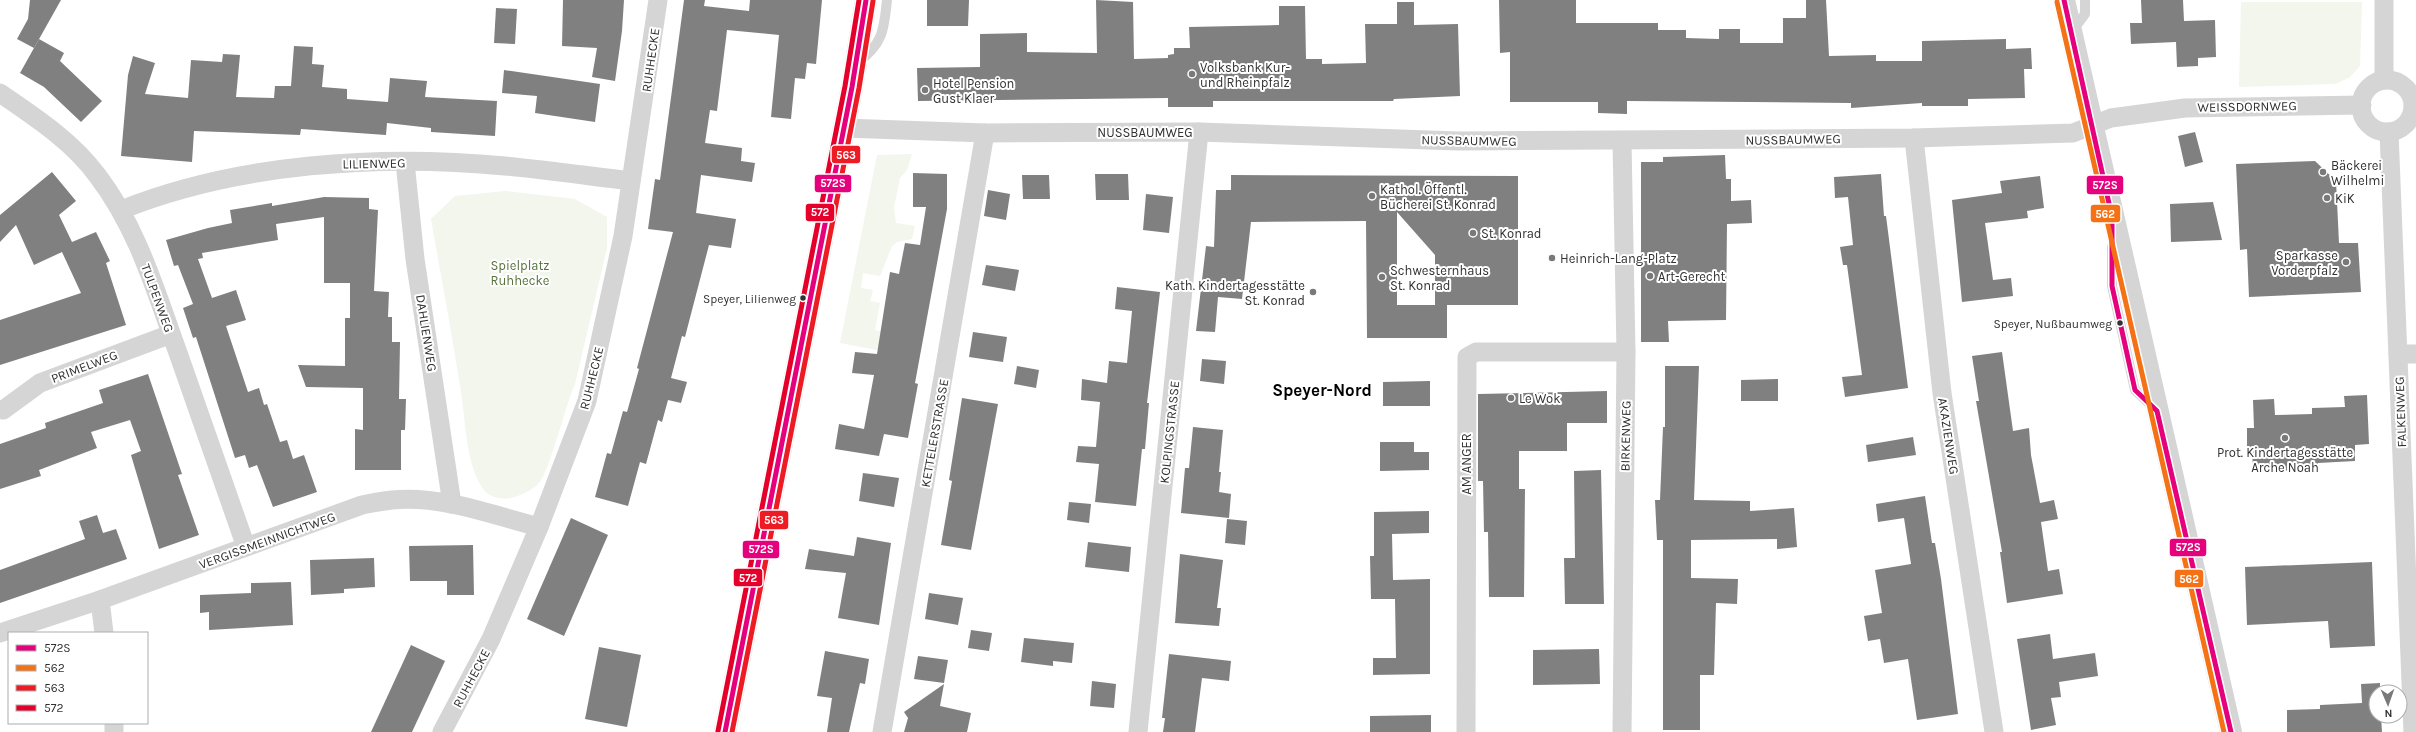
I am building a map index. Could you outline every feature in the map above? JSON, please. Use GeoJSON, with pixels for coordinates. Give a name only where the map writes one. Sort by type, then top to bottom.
{"type":"FeatureCollection","features":[{"type":"Feature","properties":{"kind":"main road"},"geometry":{"type":"LineString","coordinates":[[725,732],[844,128],[866,0]]}},
{"type":"Feature","properties":{"kind":"street","name":"RUHHECKE"},"geometry":{"type":"LineString","coordinates":[[442,732],[491,639],[540,527],[587,401],[623,236],[658,0]]}},
{"type":"Feature","properties":{"kind":"street"},"geometry":{"type":"LineString","coordinates":[[2064,0],[2112,217],[2231,732]]}},
{"type":"Feature","properties":{"kind":"street"},"geometry":{"type":"LineString","coordinates":[[2384,0],[2384,80]]}},
{"type":"Feature","properties":{"kind":"street"},"geometry":{"type":"LineString","coordinates":[[2384,80],[2401,84],[2411,96],[2415,105],[2407,123],[2399,129],[2389,132],[2370,126],[2362,112],[2363,98],[2371,86],[2384,80]]}},
{"type":"Feature","properties":{"kind":"street","name":"TULPENWEG"},"geometry":{"type":"LineString","coordinates":[[0,94],[33,115],[71,146],[96,173],[121,210],[147,267],[246,547]]}},
{"type":"Feature","properties":{"kind":"street","name":"WEISSDORNWEG"},"geometry":{"type":"LineString","coordinates":[[2092,125],[2111,118],[2185,108],[2362,105]]}},
{"type":"Feature","properties":{"kind":"street","name":"NUSSBAUMWEG"},"geometry":{"type":"LineString","coordinates":[[844,128],[984,133],[1199,132],[1458,141],[1622,141],[1914,138],[2062,134],[2073,133],[2092,125]]}},
{"type":"Feature","properties":{"kind":"street","name":"KOLPINGSTRASSE"},"geometry":{"type":"LineString","coordinates":[[1138,732],[1199,132]]}},
{"type":"Feature","properties":{"kind":"street","name":"FALKENWEG"},"geometry":{"type":"LineString","coordinates":[[2389,132],[2407,354],[2413,732]]}},
{"type":"Feature","properties":{"kind":"street","name":"KETTELERSTRASSE"},"geometry":{"type":"LineString","coordinates":[[882,732],[984,133]]}},
{"type":"Feature","properties":{"kind":"street","name":"AKAZIENWEG"},"geometry":{"type":"LineString","coordinates":[[1914,138],[1942,393],[1994,732]]}},
{"type":"Feature","properties":{"kind":"street","name":"BIRKENWEG"},"geometry":{"type":"LineString","coordinates":[[1622,141],[1626,352],[1622,732]]}},
{"type":"Feature","properties":{"kind":"street","name":"LILIENWEG"},"geometry":{"type":"LineString","coordinates":[[121,210],[174,191],[292,168],[342,164],[405,162],[504,166],[631,181]]}},
{"type":"Feature","properties":{"kind":"street","name":"DAHLIENWEG"},"geometry":{"type":"LineString","coordinates":[[405,162],[415,259],[452,504]]}},
{"type":"Feature","properties":{"kind":"street","name":"PRIMELWEG"},"geometry":{"type":"LineString","coordinates":[[3,410],[40,383],[171,334]]}},
{"type":"Feature","properties":{"kind":"street","name":"AM ANGER"},"geometry":{"type":"LineString","coordinates":[[1466,732],[1466,360],[1470,353],[1476,352],[1626,352]]}},
{"type":"Feature","properties":{"kind":"street","name":"VERGISSMEINNICHTWEG"},"geometry":{"type":"LineString","coordinates":[[0,632],[100,600],[362,505],[393,499],[422,500],[452,504],[540,527]]}},
{"type":"Feature","properties":{"kind":"street"},"geometry":{"type":"LineString","coordinates":[[100,600],[104,632]]}},
{"type":"Feature","properties":{"kind":"lane"},"geometry":{"type":"LineString","coordinates":[[856,64],[870,54],[879,42],[887,0]]}},
{"type":"Feature","properties":{"kind":"lane"},"geometry":{"type":"LineString","coordinates":[[2071,32],[2084,14],[2085,0]]}},
{"type":"Feature","properties":{"kind":"green space"},"geometry":{"type":"Polygon","coordinates":[[[2241,2],[2362,2],[2360,66],[2350,77],[2336,84],[2239,87],[2241,2]]]}},
{"type":"Feature","properties":{"kind":"green space"},"geometry":{"type":"Polygon","coordinates":[[[912,154],[907,170],[900,178],[894,207],[896,223],[915,226],[912,239],[897,242],[892,246],[880,276],[863,273],[861,288],[873,290],[870,301],[880,303],[875,330],[886,333],[882,351],[840,343],[877,155],[912,154]]]}},
{"type":"Feature","properties":{"kind":"green space","name":"Spielplatz Ruhhecke"},"geometry":{"type":"Polygon","coordinates":[[[506,191],[575,199],[607,217],[607,248],[575,384],[548,466],[539,483],[533,488],[518,496],[501,498],[494,497],[487,493],[481,486],[469,452],[454,349],[431,219],[455,196],[506,191]]]}},
{"type":"Feature","properties":{"kind":"building"},"geometry":{"type":"Polygon","coordinates":[[[30,0],[61,0],[34,48],[17,39],[28,19],[30,0]]]}},
{"type":"Feature","properties":{"kind":"building"},"geometry":{"type":"Polygon","coordinates":[[[563,0],[624,0],[622,31],[615,81],[592,77],[597,48],[562,46],[563,0]]]}},
{"type":"Feature","properties":{"kind":"building"},"geometry":{"type":"Polygon","coordinates":[[[684,0],[705,0],[704,6],[749,11],[750,0],[822,0],[816,64],[807,63],[805,79],[795,78],[791,119],[771,117],[779,35],[727,30],[717,111],[710,110],[705,143],[742,148],[741,161],[755,163],[752,182],[701,175],[696,213],[736,219],[731,248],[709,245],[685,337],[682,336],[671,378],[687,382],[681,403],[668,400],[662,422],[658,420],[646,464],[640,462],[628,506],[595,497],[607,453],[611,454],[623,411],[627,412],[639,369],[637,368],[673,232],[648,229],[655,179],[660,180],[684,0]]]}},
{"type":"Feature","properties":{"kind":"building"},"geometry":{"type":"Polygon","coordinates":[[[927,0],[969,0],[968,26],[927,26],[927,0]]]}},
{"type":"Feature","properties":{"kind":"building"},"geometry":{"type":"Polygon","coordinates":[[[1096,0],[1133,2],[1134,59],[1168,58],[1168,55],[1174,54],[1174,48],[1190,48],[1189,27],[1279,25],[1279,6],[1305,6],[1306,59],[1322,59],[1322,64],[1366,63],[1365,24],[1397,24],[1397,2],[1414,2],[1414,25],[1458,24],[1460,96],[1394,99],[1393,101],[1213,101],[1213,107],[1168,107],[1168,98],[918,101],[917,68],[980,67],[980,34],[1027,33],[1027,52],[1097,53],[1096,0]]]}},
{"type":"Feature","properties":{"kind":"building"},"geometry":{"type":"Polygon","coordinates":[[[1499,0],[1576,0],[1576,23],[1658,23],[1658,30],[1686,30],[1686,38],[1719,39],[1719,29],[1740,29],[1740,43],[1783,43],[1783,18],[1806,18],[1806,0],[1826,0],[1829,56],[1876,55],[1876,61],[1922,61],[1922,41],[2006,39],[2006,49],[2031,48],[2032,69],[2024,69],[2025,98],[1968,99],[1968,106],[1922,106],[1922,103],[1851,108],[1851,103],[1627,101],[1627,114],[1598,113],[1598,102],[1510,102],[1510,52],[1500,53],[1499,0]]]}},
{"type":"Feature","properties":{"kind":"building"},"geometry":{"type":"Polygon","coordinates":[[[2141,0],[2183,0],[2184,21],[2215,20],[2216,57],[2198,58],[2198,66],[2177,67],[2176,42],[2131,44],[2130,23],[2142,23],[2141,0]]]}},
{"type":"Feature","properties":{"kind":"building"},"geometry":{"type":"Polygon","coordinates":[[[496,8],[517,9],[515,44],[494,43],[496,8]]]}},
{"type":"Feature","properties":{"kind":"building"},"geometry":{"type":"Polygon","coordinates":[[[39,39],[64,53],[60,61],[102,101],[81,122],[44,87],[20,73],[39,39]]]}},
{"type":"Feature","properties":{"kind":"building"},"geometry":{"type":"Polygon","coordinates":[[[294,46],[313,47],[312,64],[324,65],[322,87],[347,89],[347,99],[388,102],[390,78],[427,81],[425,97],[497,101],[495,136],[431,132],[431,128],[387,123],[386,135],[301,129],[300,135],[194,131],[192,162],[121,156],[128,75],[133,56],[155,63],[145,94],[188,98],[191,60],[222,62],[223,54],[240,55],[236,97],[274,98],[275,86],[291,86],[294,46]]]}},
{"type":"Feature","properties":{"kind":"building"},"geometry":{"type":"Polygon","coordinates":[[[504,70],[600,84],[595,122],[535,113],[537,96],[502,93],[504,70]]]}},
{"type":"Feature","properties":{"kind":"building"},"geometry":{"type":"Polygon","coordinates":[[[2195,132],[2203,162],[2185,167],[2178,136],[2195,132]]]}},
{"type":"Feature","properties":{"kind":"building"},"geometry":{"type":"Polygon","coordinates":[[[1725,155],[1726,179],[1731,179],[1731,201],[1751,200],[1752,223],[1727,224],[1726,320],[1668,321],[1669,342],[1641,342],[1641,162],[1663,162],[1663,157],[1725,155]]]}},
{"type":"Feature","properties":{"kind":"building"},"geometry":{"type":"Polygon","coordinates":[[[2315,161],[2336,181],[2339,243],[2358,243],[2361,292],[2249,297],[2247,249],[2240,250],[2236,164],[2315,161]]]}},
{"type":"Feature","properties":{"kind":"building"},"geometry":{"type":"Polygon","coordinates":[[[52,172],[76,201],[59,215],[72,242],[96,232],[110,261],[106,263],[126,325],[0,365],[0,320],[81,293],[62,252],[34,265],[16,225],[0,242],[0,215],[52,172]]]}},
{"type":"Feature","properties":{"kind":"building"},"geometry":{"type":"Polygon","coordinates":[[[913,173],[947,174],[947,209],[915,383],[918,384],[908,438],[884,434],[879,456],[835,449],[839,424],[864,429],[874,375],[852,373],[855,352],[877,354],[890,272],[899,274],[905,243],[920,245],[926,207],[913,207],[913,173]]]}},
{"type":"Feature","properties":{"kind":"building"},"geometry":{"type":"Polygon","coordinates":[[[1095,174],[1128,174],[1129,200],[1096,200],[1095,174]]]}},
{"type":"Feature","properties":{"kind":"building"},"geometry":{"type":"Polygon","coordinates":[[[1881,174],[1884,216],[1886,216],[1908,388],[1845,397],[1842,377],[1862,375],[1847,265],[1843,265],[1840,247],[1853,245],[1848,197],[1835,198],[1834,177],[1881,174]]]}},
{"type":"Feature","properties":{"kind":"building"},"geometry":{"type":"Polygon","coordinates":[[[1022,175],[1049,175],[1050,199],[1023,199],[1022,175]]]}},
{"type":"Feature","properties":{"kind":"building"},"geometry":{"type":"Polygon","coordinates":[[[1231,175],[1518,176],[1518,305],[1447,305],[1447,338],[1367,338],[1366,221],[1251,222],[1242,299],[1218,297],[1215,332],[1196,331],[1206,246],[1214,247],[1216,190],[1231,190],[1231,175]],[[1397,212],[1397,305],[1435,305],[1435,255],[1397,212]]]}},
{"type":"Feature","properties":{"kind":"building"},"geometry":{"type":"Polygon","coordinates":[[[2040,176],[2044,208],[2027,211],[2028,218],[1985,223],[1993,280],[2011,278],[2013,296],[1962,302],[1952,200],[2002,193],[2000,181],[2040,176]]]}},
{"type":"Feature","properties":{"kind":"building"},"geometry":{"type":"Polygon","coordinates":[[[988,190],[1010,194],[1006,220],[984,216],[988,190]]]}},
{"type":"Feature","properties":{"kind":"building"},"geometry":{"type":"Polygon","coordinates":[[[1146,194],[1173,197],[1169,233],[1143,230],[1146,194]]]}},
{"type":"Feature","properties":{"kind":"building"},"geometry":{"type":"Polygon","coordinates":[[[324,197],[369,198],[369,209],[378,210],[374,291],[389,292],[388,317],[392,317],[392,342],[400,342],[399,399],[406,399],[405,430],[401,430],[401,470],[355,470],[355,429],[363,430],[363,388],[306,387],[298,365],[345,366],[345,318],[350,318],[350,283],[324,283],[324,217],[276,224],[278,240],[202,253],[203,258],[198,259],[212,298],[236,290],[246,320],[226,326],[248,392],[259,388],[264,405],[267,404],[280,442],[287,440],[293,459],[304,455],[317,492],[273,507],[257,465],[249,468],[245,455],[235,458],[196,337],[193,338],[183,308],[193,304],[178,265],[174,266],[166,240],[232,223],[230,210],[272,203],[272,206],[324,197]]]}},
{"type":"Feature","properties":{"kind":"building"},"geometry":{"type":"Polygon","coordinates":[[[2213,202],[2222,240],[2171,242],[2170,204],[2213,202]]]}},
{"type":"Feature","properties":{"kind":"building"},"geometry":{"type":"Polygon","coordinates":[[[986,265],[1019,270],[1015,291],[982,285],[986,265]]]}},
{"type":"Feature","properties":{"kind":"building"},"geometry":{"type":"Polygon","coordinates":[[[1117,287],[1160,292],[1147,403],[1149,403],[1145,449],[1142,449],[1136,506],[1095,502],[1099,464],[1076,462],[1078,446],[1096,447],[1100,402],[1081,400],[1082,379],[1107,383],[1109,361],[1127,363],[1132,311],[1115,309],[1117,287]]]}},
{"type":"Feature","properties":{"kind":"building"},"geometry":{"type":"Polygon","coordinates":[[[973,332],[1007,337],[1003,362],[969,357],[973,332]]]}},
{"type":"Feature","properties":{"kind":"building"},"geometry":{"type":"Polygon","coordinates":[[[2002,352],[2013,431],[2029,428],[2031,455],[2040,503],[2054,500],[2058,519],[2041,522],[2048,571],[2059,569],[2063,594],[2007,603],[2000,552],[2002,552],[1976,401],[1979,401],[1972,356],[2002,352]]]}},
{"type":"Feature","properties":{"kind":"building"},"geometry":{"type":"Polygon","coordinates":[[[1202,359],[1226,361],[1224,384],[1200,381],[1202,359]]]}},
{"type":"Feature","properties":{"kind":"building"},"geometry":{"type":"Polygon","coordinates":[[[1017,366],[1039,370],[1036,388],[1014,384],[1017,366]]]}},
{"type":"Feature","properties":{"kind":"building"},"geometry":{"type":"Polygon","coordinates":[[[1665,366],[1699,366],[1694,500],[1750,501],[1750,511],[1794,508],[1797,547],[1777,549],[1777,539],[1691,540],[1691,578],[1738,579],[1737,604],[1716,603],[1714,675],[1700,675],[1700,730],[1663,730],[1663,540],[1657,540],[1655,500],[1660,500],[1663,427],[1665,427],[1665,366]]]}},
{"type":"Feature","properties":{"kind":"building"},"geometry":{"type":"Polygon","coordinates":[[[148,374],[182,474],[178,475],[199,535],[159,549],[131,455],[141,451],[130,420],[91,432],[97,448],[39,470],[41,476],[0,489],[0,444],[46,428],[45,423],[103,403],[99,390],[148,374]]]}},
{"type":"Feature","properties":{"kind":"building"},"geometry":{"type":"Polygon","coordinates":[[[1778,379],[1778,401],[1741,401],[1741,380],[1778,379]]]}},
{"type":"Feature","properties":{"kind":"building"},"geometry":{"type":"Polygon","coordinates":[[[1430,381],[1430,406],[1383,406],[1383,382],[1430,381]]]}},
{"type":"Feature","properties":{"kind":"building"},"geometry":{"type":"Polygon","coordinates":[[[1607,391],[1607,423],[1567,423],[1567,451],[1519,451],[1519,489],[1525,489],[1524,597],[1489,597],[1488,532],[1484,532],[1483,481],[1478,481],[1478,394],[1607,391]]]}},
{"type":"Feature","properties":{"kind":"building"},"geometry":{"type":"Polygon","coordinates":[[[2367,395],[2369,444],[2355,445],[2355,461],[2318,463],[2318,469],[2253,472],[2252,448],[2247,449],[2247,428],[2254,428],[2253,400],[2274,399],[2275,415],[2312,414],[2312,408],[2345,407],[2344,396],[2367,395]]]}},
{"type":"Feature","properties":{"kind":"building"},"geometry":{"type":"Polygon","coordinates":[[[962,398],[998,404],[971,550],[941,545],[952,481],[949,480],[962,398]]]}},
{"type":"Feature","properties":{"kind":"building"},"geometry":{"type":"Polygon","coordinates":[[[1193,427],[1223,430],[1219,472],[1221,472],[1219,492],[1231,494],[1229,518],[1181,513],[1185,468],[1189,468],[1193,427]]]}},
{"type":"Feature","properties":{"kind":"building"},"geometry":{"type":"Polygon","coordinates":[[[1913,437],[1916,455],[1868,462],[1866,445],[1913,437]]]}},
{"type":"Feature","properties":{"kind":"building"},"geometry":{"type":"Polygon","coordinates":[[[1380,442],[1414,442],[1414,452],[1429,452],[1429,470],[1380,471],[1380,442]]]}},
{"type":"Feature","properties":{"kind":"building"},"geometry":{"type":"Polygon","coordinates":[[[1601,470],[1604,604],[1565,604],[1564,558],[1575,558],[1574,471],[1601,470]]]}},
{"type":"Feature","properties":{"kind":"building"},"geometry":{"type":"Polygon","coordinates":[[[863,473],[899,478],[894,507],[859,501],[863,473]]]}},
{"type":"Feature","properties":{"kind":"building"},"geometry":{"type":"Polygon","coordinates":[[[1925,496],[1932,543],[1935,543],[1941,579],[1958,714],[1917,720],[1908,659],[1884,663],[1880,639],[1868,641],[1864,616],[1882,613],[1875,570],[1911,564],[1904,518],[1878,522],[1876,504],[1925,496]]]}},
{"type":"Feature","properties":{"kind":"building"},"geometry":{"type":"Polygon","coordinates":[[[1069,502],[1091,504],[1089,523],[1067,520],[1069,502]]]}},
{"type":"Feature","properties":{"kind":"building"},"geometry":{"type":"Polygon","coordinates":[[[1429,511],[1429,533],[1392,534],[1393,580],[1430,579],[1430,674],[1373,675],[1373,658],[1396,658],[1395,599],[1371,599],[1370,556],[1374,556],[1374,512],[1429,511]]]}},
{"type":"Feature","properties":{"kind":"building"},"geometry":{"type":"Polygon","coordinates":[[[97,515],[103,533],[116,529],[127,559],[0,603],[0,570],[85,539],[79,521],[97,515]]]}},
{"type":"Feature","properties":{"kind":"building"},"geometry":{"type":"Polygon","coordinates":[[[571,518],[608,535],[564,636],[527,619],[571,518]]]}},
{"type":"Feature","properties":{"kind":"building"},"geometry":{"type":"Polygon","coordinates":[[[1227,519],[1247,521],[1245,545],[1225,543],[1227,519]]]}},
{"type":"Feature","properties":{"kind":"building"},"geometry":{"type":"Polygon","coordinates":[[[857,537],[891,543],[879,625],[838,618],[846,573],[805,569],[809,549],[854,556],[857,537]]]}},
{"type":"Feature","properties":{"kind":"building"},"geometry":{"type":"Polygon","coordinates":[[[1088,542],[1131,547],[1129,572],[1085,567],[1088,542]]]}},
{"type":"Feature","properties":{"kind":"building"},"geometry":{"type":"Polygon","coordinates":[[[473,545],[474,595],[447,595],[447,581],[410,581],[409,546],[473,545]]]}},
{"type":"Feature","properties":{"kind":"building"},"geometry":{"type":"Polygon","coordinates":[[[1180,554],[1223,560],[1217,608],[1221,608],[1219,626],[1175,623],[1180,554]]]}},
{"type":"Feature","properties":{"kind":"building"},"geometry":{"type":"Polygon","coordinates":[[[374,558],[375,587],[344,589],[344,593],[311,595],[310,560],[374,558]]]}},
{"type":"Feature","properties":{"kind":"building"},"geometry":{"type":"Polygon","coordinates":[[[2372,562],[2375,646],[2330,648],[2328,621],[2247,625],[2245,567],[2372,562]]]}},
{"type":"Feature","properties":{"kind":"building"},"geometry":{"type":"Polygon","coordinates":[[[291,582],[293,625],[209,630],[209,612],[200,613],[200,595],[251,593],[251,583],[291,582]]]}},
{"type":"Feature","properties":{"kind":"building"},"geometry":{"type":"Polygon","coordinates":[[[929,593],[963,598],[958,625],[925,619],[929,593]]]}},
{"type":"Feature","properties":{"kind":"building"},"geometry":{"type":"Polygon","coordinates":[[[971,630],[992,633],[989,651],[968,648],[971,630]]]}},
{"type":"Feature","properties":{"kind":"building"},"geometry":{"type":"Polygon","coordinates":[[[2050,634],[2053,659],[2095,653],[2098,676],[2059,682],[2061,697],[2051,698],[2056,725],[2031,730],[2017,639],[2050,634]]]}},
{"type":"Feature","properties":{"kind":"building"},"geometry":{"type":"Polygon","coordinates":[[[1024,638],[1074,643],[1072,663],[1053,661],[1053,666],[1021,662],[1024,638]]]}},
{"type":"Feature","properties":{"kind":"building"},"geometry":{"type":"Polygon","coordinates":[[[411,645],[445,661],[412,732],[371,732],[411,645]]]}},
{"type":"Feature","properties":{"kind":"building"},"geometry":{"type":"Polygon","coordinates":[[[599,647],[641,655],[627,727],[585,719],[599,647]]]}},
{"type":"Feature","properties":{"kind":"building"},"geometry":{"type":"Polygon","coordinates":[[[1599,649],[1600,684],[1533,685],[1533,650],[1599,649]]]}},
{"type":"Feature","properties":{"kind":"building"},"geometry":{"type":"Polygon","coordinates":[[[825,651],[869,659],[865,684],[860,683],[849,732],[827,732],[832,698],[817,696],[825,651]]]}},
{"type":"Feature","properties":{"kind":"building"},"geometry":{"type":"Polygon","coordinates":[[[1169,654],[1231,661],[1229,681],[1202,678],[1195,732],[1163,732],[1165,718],[1162,718],[1169,654]]]}},
{"type":"Feature","properties":{"kind":"building"},"geometry":{"type":"Polygon","coordinates":[[[918,656],[948,660],[944,683],[914,679],[918,656]]]}},
{"type":"Feature","properties":{"kind":"building"},"geometry":{"type":"Polygon","coordinates":[[[1092,681],[1116,684],[1114,708],[1090,706],[1092,681]]]}},
{"type":"Feature","properties":{"kind":"building"},"geometry":{"type":"Polygon","coordinates":[[[2380,683],[2368,684],[2368,724],[2382,724],[2382,732],[2287,732],[2287,710],[2320,709],[2320,705],[2362,703],[2361,684],[2380,683]]]}},
{"type":"Feature","properties":{"kind":"building"},"geometry":{"type":"Polygon","coordinates":[[[944,684],[940,706],[971,713],[967,732],[904,732],[908,718],[904,712],[944,684]]]}},
{"type":"Feature","properties":{"kind":"building"},"geometry":{"type":"Polygon","coordinates":[[[1431,715],[1431,732],[1370,732],[1370,716],[1431,715]]]}},
{"type":"Feature","properties":{"kind":"transit line","name":"572"},"geometry":{"type":"LineString","coordinates":[[718,731],[845,86],[859,0]]}},
{"type":"Feature","properties":{"kind":"transit line","name":"572S"},"geometry":{"type":"LineString","coordinates":[[725,732],[852,87],[866,0]]}},
{"type":"Feature","properties":{"kind":"transit line","name":"572S"},"geometry":{"type":"LineString","coordinates":[[2064,0],[2112,217],[2112,286],[2135,390],[2157,411],[2231,732]]}},
{"type":"Feature","properties":{"kind":"transit line","name":"563"},"geometry":{"type":"LineString","coordinates":[[732,732],[859,88],[873,1]]}},
{"type":"Feature","properties":{"kind":"transit line","name":"562"},"geometry":{"type":"LineString","coordinates":[[2057,2],[2224,732]]}},
{"type":"Feature","properties":{"kind":"place","name":"Volksbank Kur- und Rheinpfalz"},"geometry":{"type":"Point","coordinates":[1192,74]}},
{"type":"Feature","properties":{"kind":"place","name":"Hotel Pension Gust Klaer"},"geometry":{"type":"Point","coordinates":[925,90]}},
{"type":"Feature","properties":{"kind":"place","name":"Bäckerei Wilhelmi"},"geometry":{"type":"Point","coordinates":[2323,172]}},
{"type":"Feature","properties":{"kind":"place","name":"Kathol. Öffentl. Bücherei St. Konrad"},"geometry":{"type":"Point","coordinates":[1372,196]}},
{"type":"Feature","properties":{"kind":"place","name":"KiK"},"geometry":{"type":"Point","coordinates":[2327,198]}},
{"type":"Feature","properties":{"kind":"place","name":"St. Konrad"},"geometry":{"type":"Point","coordinates":[1473,233]}},
{"type":"Feature","properties":{"kind":"place","name":"Heinrich-Lang-Platz"},"geometry":{"type":"Point","coordinates":[1552,258]}},
{"type":"Feature","properties":{"kind":"place","name":"Sparkasse Vorderpfalz"},"geometry":{"type":"Point","coordinates":[2346,262]}},
{"type":"Feature","properties":{"kind":"place","name":"Art-Gerecht"},"geometry":{"type":"Point","coordinates":[1650,276]}},
{"type":"Feature","properties":{"kind":"place","name":"Schwesternhaus St. Konrad"},"geometry":{"type":"Point","coordinates":[1382,277]}},
{"type":"Feature","properties":{"kind":"place","name":"Kath. Kindertagesstätte St. Konrad"},"geometry":{"type":"Point","coordinates":[1313,292]}},
{"type":"Feature","properties":{"kind":"place","name":"Speyer, Lilienweg"},"geometry":{"type":"Point","coordinates":[803,298]}},
{"type":"Feature","properties":{"kind":"place","name":"Speyer, Nußbaumweg"},"geometry":{"type":"Point","coordinates":[2120,323]}},
{"type":"Feature","properties":{"kind":"place","name":"Le Wok"},"geometry":{"type":"Point","coordinates":[1511,398]}},
{"type":"Feature","properties":{"kind":"place","name":"Prot. Kindertagesstätte Arche Noah"},"geometry":{"type":"Point","coordinates":[2285,438]}},
{"type":"Feature","properties":{"kind":"district","name":"Speyer-Nord"},"geometry":{"type":"Point","coordinates":[1322,390]}}]}
